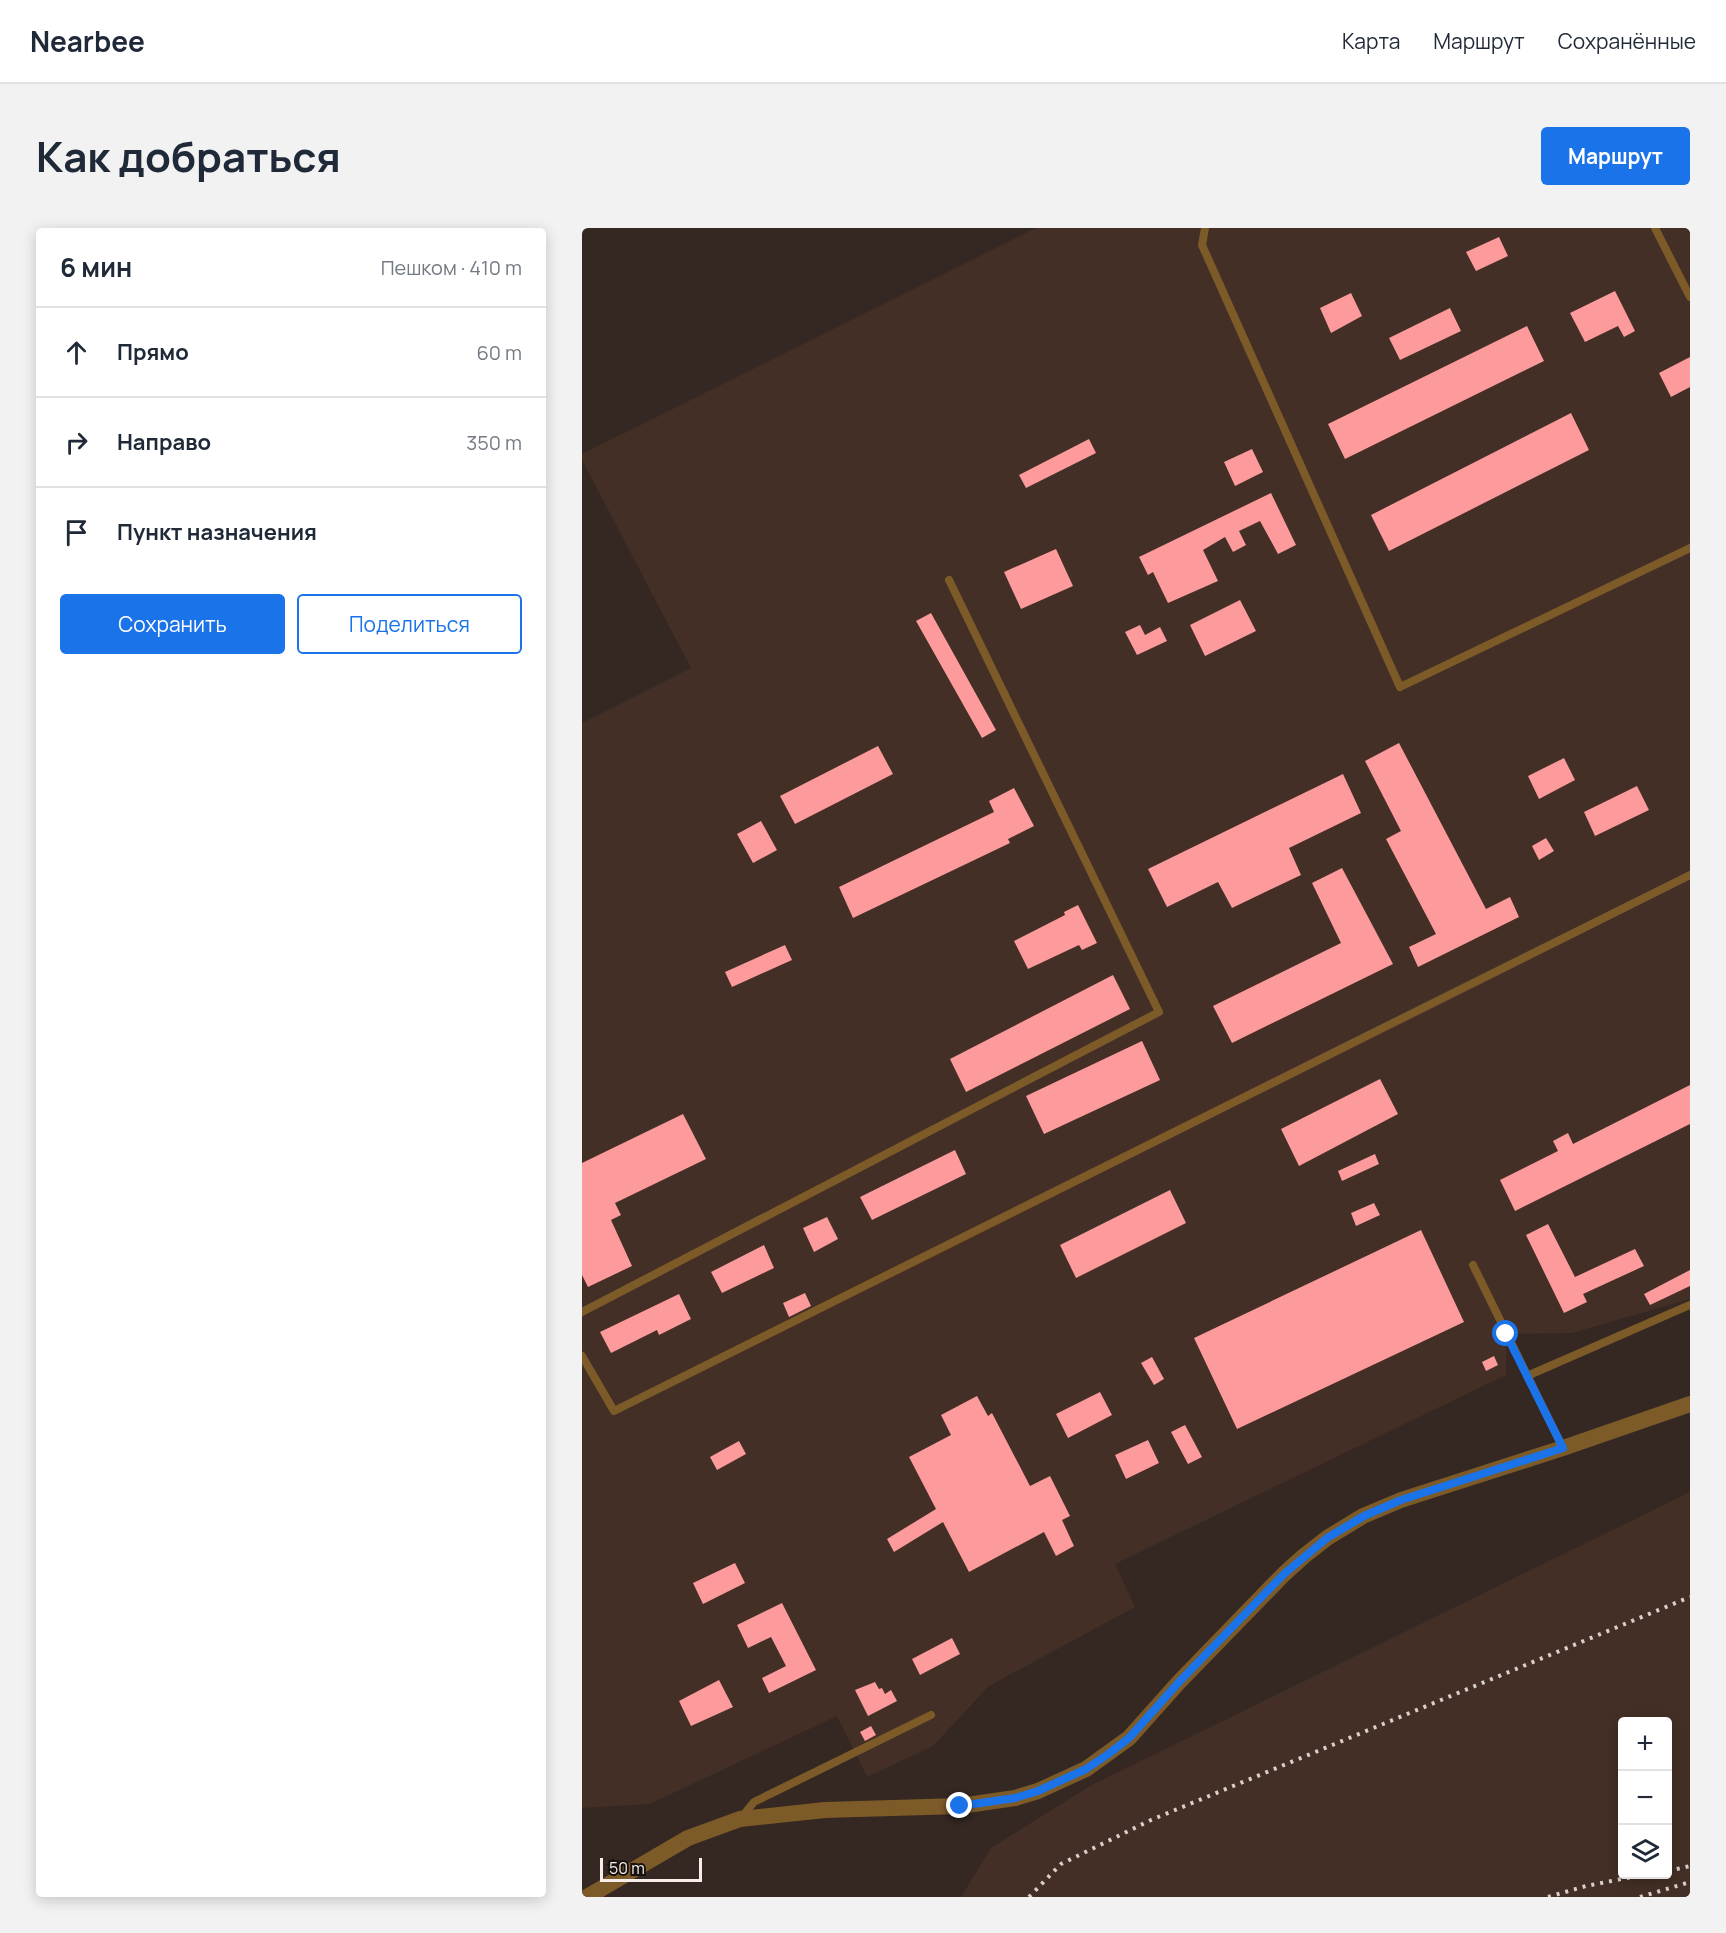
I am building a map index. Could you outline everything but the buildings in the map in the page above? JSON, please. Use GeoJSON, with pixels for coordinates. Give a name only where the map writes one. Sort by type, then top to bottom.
{"type":"FeatureCollection","features":[{"type":"Feature","properties":{"kind":"street"},"geometry":{"type":"LineString","coordinates":[[593,1896],[688,1838],[741,1819],[825,1810],[960,1806],[1015,1798],[1038,1791],[1086,1769],[1129,1738],[1179,1682],[1284,1574],[1327,1538],[1364,1516],[1401,1500],[1690,1404]]}},
{"type":"Feature","properties":{"kind":"lane"},"geometry":{"type":"LineString","coordinates":[[1205,228],[1202,244],[1400,687],[1690,548]]}},
{"type":"Feature","properties":{"kind":"lane"},"geometry":{"type":"LineString","coordinates":[[1655,228],[1690,297]]}},
{"type":"Feature","properties":{"kind":"lane"},"geometry":{"type":"LineString","coordinates":[[582,1312],[1159,1012],[949,580]]}},
{"type":"Feature","properties":{"kind":"lane"},"geometry":{"type":"LineString","coordinates":[[582,1356],[614,1411],[1690,875]]}},
{"type":"Feature","properties":{"kind":"lane"},"geometry":{"type":"LineString","coordinates":[[1473,1265],[1563,1448]]}},
{"type":"Feature","properties":{"kind":"lane"},"geometry":{"type":"LineString","coordinates":[[1527,1376],[1690,1305]]}},
{"type":"Feature","properties":{"kind":"lane"},"geometry":{"type":"LineString","coordinates":[[741,1819],[754,1802],[931,1716]]}},
{"type":"Feature","properties":{"kind":"shaded area"},"geometry":{"type":"Polygon","coordinates":[[[1036,228],[1690,228],[1690,1299],[1572,1333],[1507,1334],[1506,1375],[1115,1564],[1135,1607],[989,1686],[933,1746],[867,1777],[837,1716],[650,1804],[582,1808],[582,723],[691,668],[582,460],[582,454],[1036,228]]]}},
{"type":"Feature","properties":{"kind":"shaded area"},"geometry":{"type":"Polygon","coordinates":[[[1690,1492],[1690,1897],[961,1897],[991,1848],[1090,1786],[1690,1492]]]}},
{"type":"Feature","properties":{"kind":"railway"},"geometry":{"type":"LineString","coordinates":[[1029,1897],[1061,1864],[1151,1820],[1690,1597]]}},
{"type":"Feature","properties":{"kind":"railway"},"geometry":{"type":"LineString","coordinates":[[1672,1870],[1690,1866]]}},
{"type":"Feature","properties":{"kind":"railway"},"geometry":{"type":"LineString","coordinates":[[1548,1897],[1622,1879]]}},
{"type":"Feature","properties":{"kind":"railway"},"geometry":{"type":"LineString","coordinates":[[1640,1897],[1690,1882]]}},
{"type":"Feature","properties":{"kind":"route"},"geometry":{"type":"LineString","coordinates":[[960,1806],[1015,1798],[1038,1791],[1086,1769],[1107,1755],[1129,1738],[1179,1682],[1284,1574],[1327,1538],[1364,1516],[1401,1500],[1563,1448],[1506,1334]]}}]}
